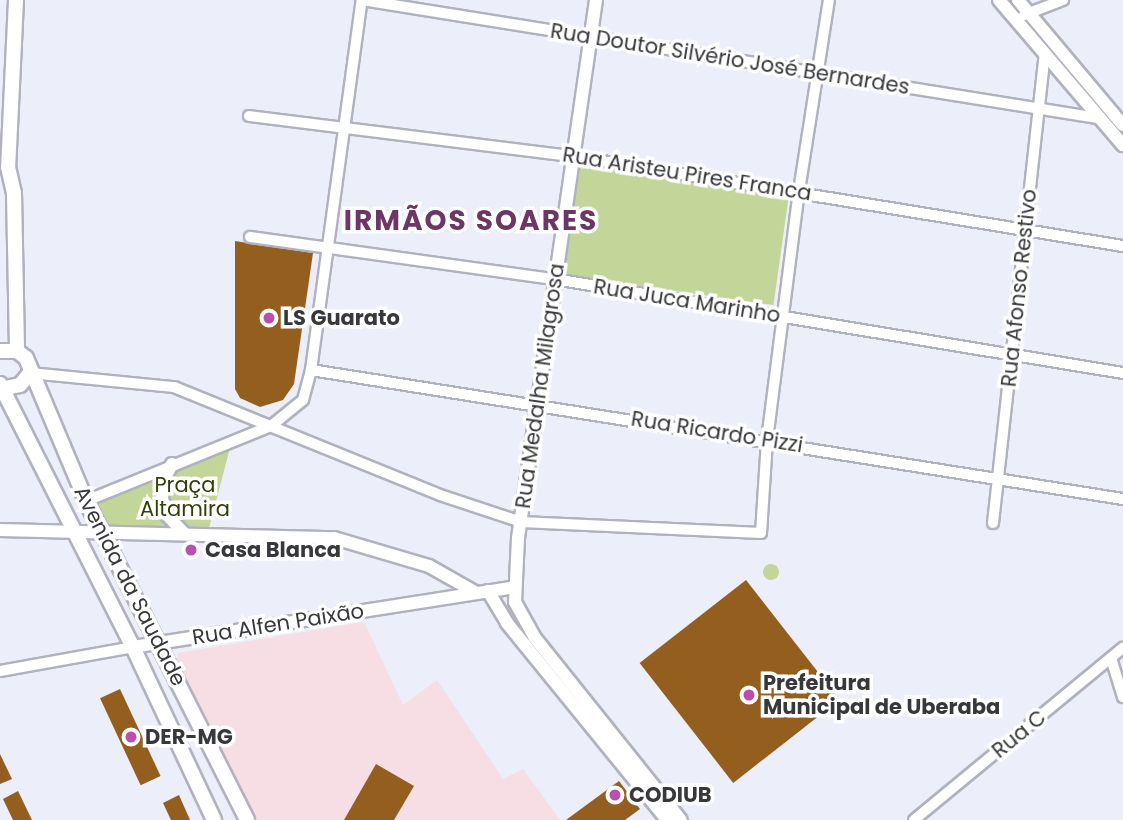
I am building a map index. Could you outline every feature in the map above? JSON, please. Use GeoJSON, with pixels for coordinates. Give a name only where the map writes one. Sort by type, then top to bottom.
{"type":"FeatureCollection","features":[{"type":"Feature","properties":{"kind":"main road"},"geometry":{"type":"LineString","coordinates":[[0,351],[17,351],[7,193],[16,0]]}},
{"type":"Feature","properties":{"kind":"main road"},"geometry":{"type":"LineString","coordinates":[[0,186],[8,167]]}},
{"type":"Feature","properties":{"kind":"main road","name":"Avenida da Saudade"},"geometry":{"type":"LineString","coordinates":[[17,351],[26,358],[30,373],[86,501],[247,820]]}},
{"type":"Feature","properties":{"kind":"main road"},"geometry":{"type":"LineString","coordinates":[[3,386],[20,385],[30,373]]}},
{"type":"Feature","properties":{"kind":"main road","name":"Avenida da Saudade"},"geometry":{"type":"LineString","coordinates":[[3,386],[72,534],[133,647],[214,820]]}},
{"type":"Feature","properties":{"kind":"street","name":"Rua Doutor Silvério José Bernardes"},"geometry":{"type":"LineString","coordinates":[[362,0],[1098,118]]}},
{"type":"Feature","properties":{"kind":"street"},"geometry":{"type":"LineString","coordinates":[[86,501],[271,426],[303,400],[311,370],[329,248],[362,0]]}},
{"type":"Feature","properties":{"kind":"street","name":"Rua Medalha Milagrosa"},"geometry":{"type":"LineString","coordinates":[[514,587],[540,404],[554,279],[596,0]]}},
{"type":"Feature","properties":{"kind":"street"},"geometry":{"type":"LineString","coordinates":[[30,373],[174,387],[440,495],[522,522],[761,533],[767,440],[799,191],[829,0]]}},
{"type":"Feature","properties":{"kind":"street"},"geometry":{"type":"LineString","coordinates":[[999,0],[1123,145]]}},
{"type":"Feature","properties":{"kind":"street"},"geometry":{"type":"LineString","coordinates":[[1018,0],[1123,125]]}},
{"type":"Feature","properties":{"kind":"street"},"geometry":{"type":"LineString","coordinates":[[1015,19],[1063,0]]}},
{"type":"Feature","properties":{"kind":"street","name":"Rua Afonso Restivo"},"geometry":{"type":"LineString","coordinates":[[993,523],[1045,53]]}},
{"type":"Feature","properties":{"kind":"street","name":"Rua Aristeu Pires Franca"},"geometry":{"type":"LineString","coordinates":[[249,116],[572,156],[1026,228],[1123,246]]}},
{"type":"Feature","properties":{"kind":"street","name":"Rua Juca Marinho"},"geometry":{"type":"LineString","coordinates":[[250,237],[554,279],[1123,373]]}},
{"type":"Feature","properties":{"kind":"street","name":"Rua Ricardo Pizzi"},"geometry":{"type":"LineString","coordinates":[[311,370],[767,440],[1123,499]]}},
{"type":"Feature","properties":{"kind":"street"},"geometry":{"type":"LineString","coordinates":[[172,464],[163,481],[164,507],[185,534]]}},
{"type":"Feature","properties":{"kind":"street"},"geometry":{"type":"LineString","coordinates":[[0,530],[104,535],[334,538],[429,566],[481,591],[667,820]]}},
{"type":"Feature","properties":{"kind":"street"},"geometry":{"type":"LineString","coordinates":[[514,587],[518,613],[525,625],[681,820]]}},
{"type":"Feature","properties":{"kind":"street","name":"Rua Alfen Paixão"},"geometry":{"type":"LineString","coordinates":[[0,671],[133,647],[514,587]]}},
{"type":"Feature","properties":{"kind":"street","name":"Rua C"},"geometry":{"type":"LineString","coordinates":[[914,820],[1123,648]]}},
{"type":"Feature","properties":{"kind":"street"},"geometry":{"type":"LineString","coordinates":[[1111,659],[1123,697]]}},
{"type":"Feature","properties":{"kind":"shaded area"},"geometry":{"type":"Polygon","coordinates":[[[364,622],[403,705],[437,680],[503,779],[523,769],[560,820],[254,820],[177,659],[178,653],[364,622]]]}},
{"type":"Feature","properties":{"kind":"green space"},"geometry":{"type":"Polygon","coordinates":[[[574,165],[789,195],[773,305],[559,275],[574,165]]]}},
{"type":"Feature","properties":{"kind":"green space","name":"Praça Altamira"},"geometry":{"type":"Polygon","coordinates":[[[231,444],[209,528],[107,528],[93,502],[231,444]]]}},
{"type":"Feature","properties":{"kind":"green space"},"geometry":{"type":"Polygon","coordinates":[[[771,564],[777,566],[777,578],[771,580],[765,578],[763,572],[765,566],[771,564]]]}},
{"type":"Feature","properties":{"kind":"building","name":"LS Guarato"},"geometry":{"type":"Polygon","coordinates":[[[235,241],[313,253],[294,384],[283,400],[260,407],[240,398],[235,389],[235,241]]]}},
{"type":"Feature","properties":{"kind":"building"},"geometry":{"type":"Polygon","coordinates":[[[746,580],[840,700],[733,783],[640,663],[746,580]]]}},
{"type":"Feature","properties":{"kind":"building","name":"DER-MG"},"geometry":{"type":"Polygon","coordinates":[[[120,689],[161,776],[141,785],[100,698],[120,689]]]}},
{"type":"Feature","properties":{"kind":"building"},"geometry":{"type":"Polygon","coordinates":[[[0,754],[12,779],[0,784],[0,754]]]}},
{"type":"Feature","properties":{"kind":"building"},"geometry":{"type":"Polygon","coordinates":[[[376,764],[414,786],[394,820],[344,820],[376,764]]]}},
{"type":"Feature","properties":{"kind":"building","name":"CODIUB"},"geometry":{"type":"Polygon","coordinates":[[[619,781],[640,809],[625,820],[566,820],[619,781]]]}},
{"type":"Feature","properties":{"kind":"building"},"geometry":{"type":"Polygon","coordinates":[[[18,791],[32,820],[13,820],[3,799],[18,791]]]}},
{"type":"Feature","properties":{"kind":"building"},"geometry":{"type":"Polygon","coordinates":[[[179,795],[190,820],[171,820],[163,803],[179,795]]]}},
{"type":"Feature","properties":{"kind":"place","name":"LS Guarato"},"geometry":{"type":"Point","coordinates":[269,318]}},
{"type":"Feature","properties":{"kind":"place","name":"Casa Blanca"},"geometry":{"type":"Point","coordinates":[191,550]}},
{"type":"Feature","properties":{"kind":"place","name":"Prefeitura Municipal de Uberaba"},"geometry":{"type":"Point","coordinates":[749,695]}},
{"type":"Feature","properties":{"kind":"place","name":"DER-MG"},"geometry":{"type":"Point","coordinates":[131,737]}},
{"type":"Feature","properties":{"kind":"place","name":"CODIUB"},"geometry":{"type":"Point","coordinates":[615,795]}},
{"type":"Feature","properties":{"kind":"district","name":"IRMÃOS SOARES"},"geometry":{"type":"Point","coordinates":[471,221]}}]}
